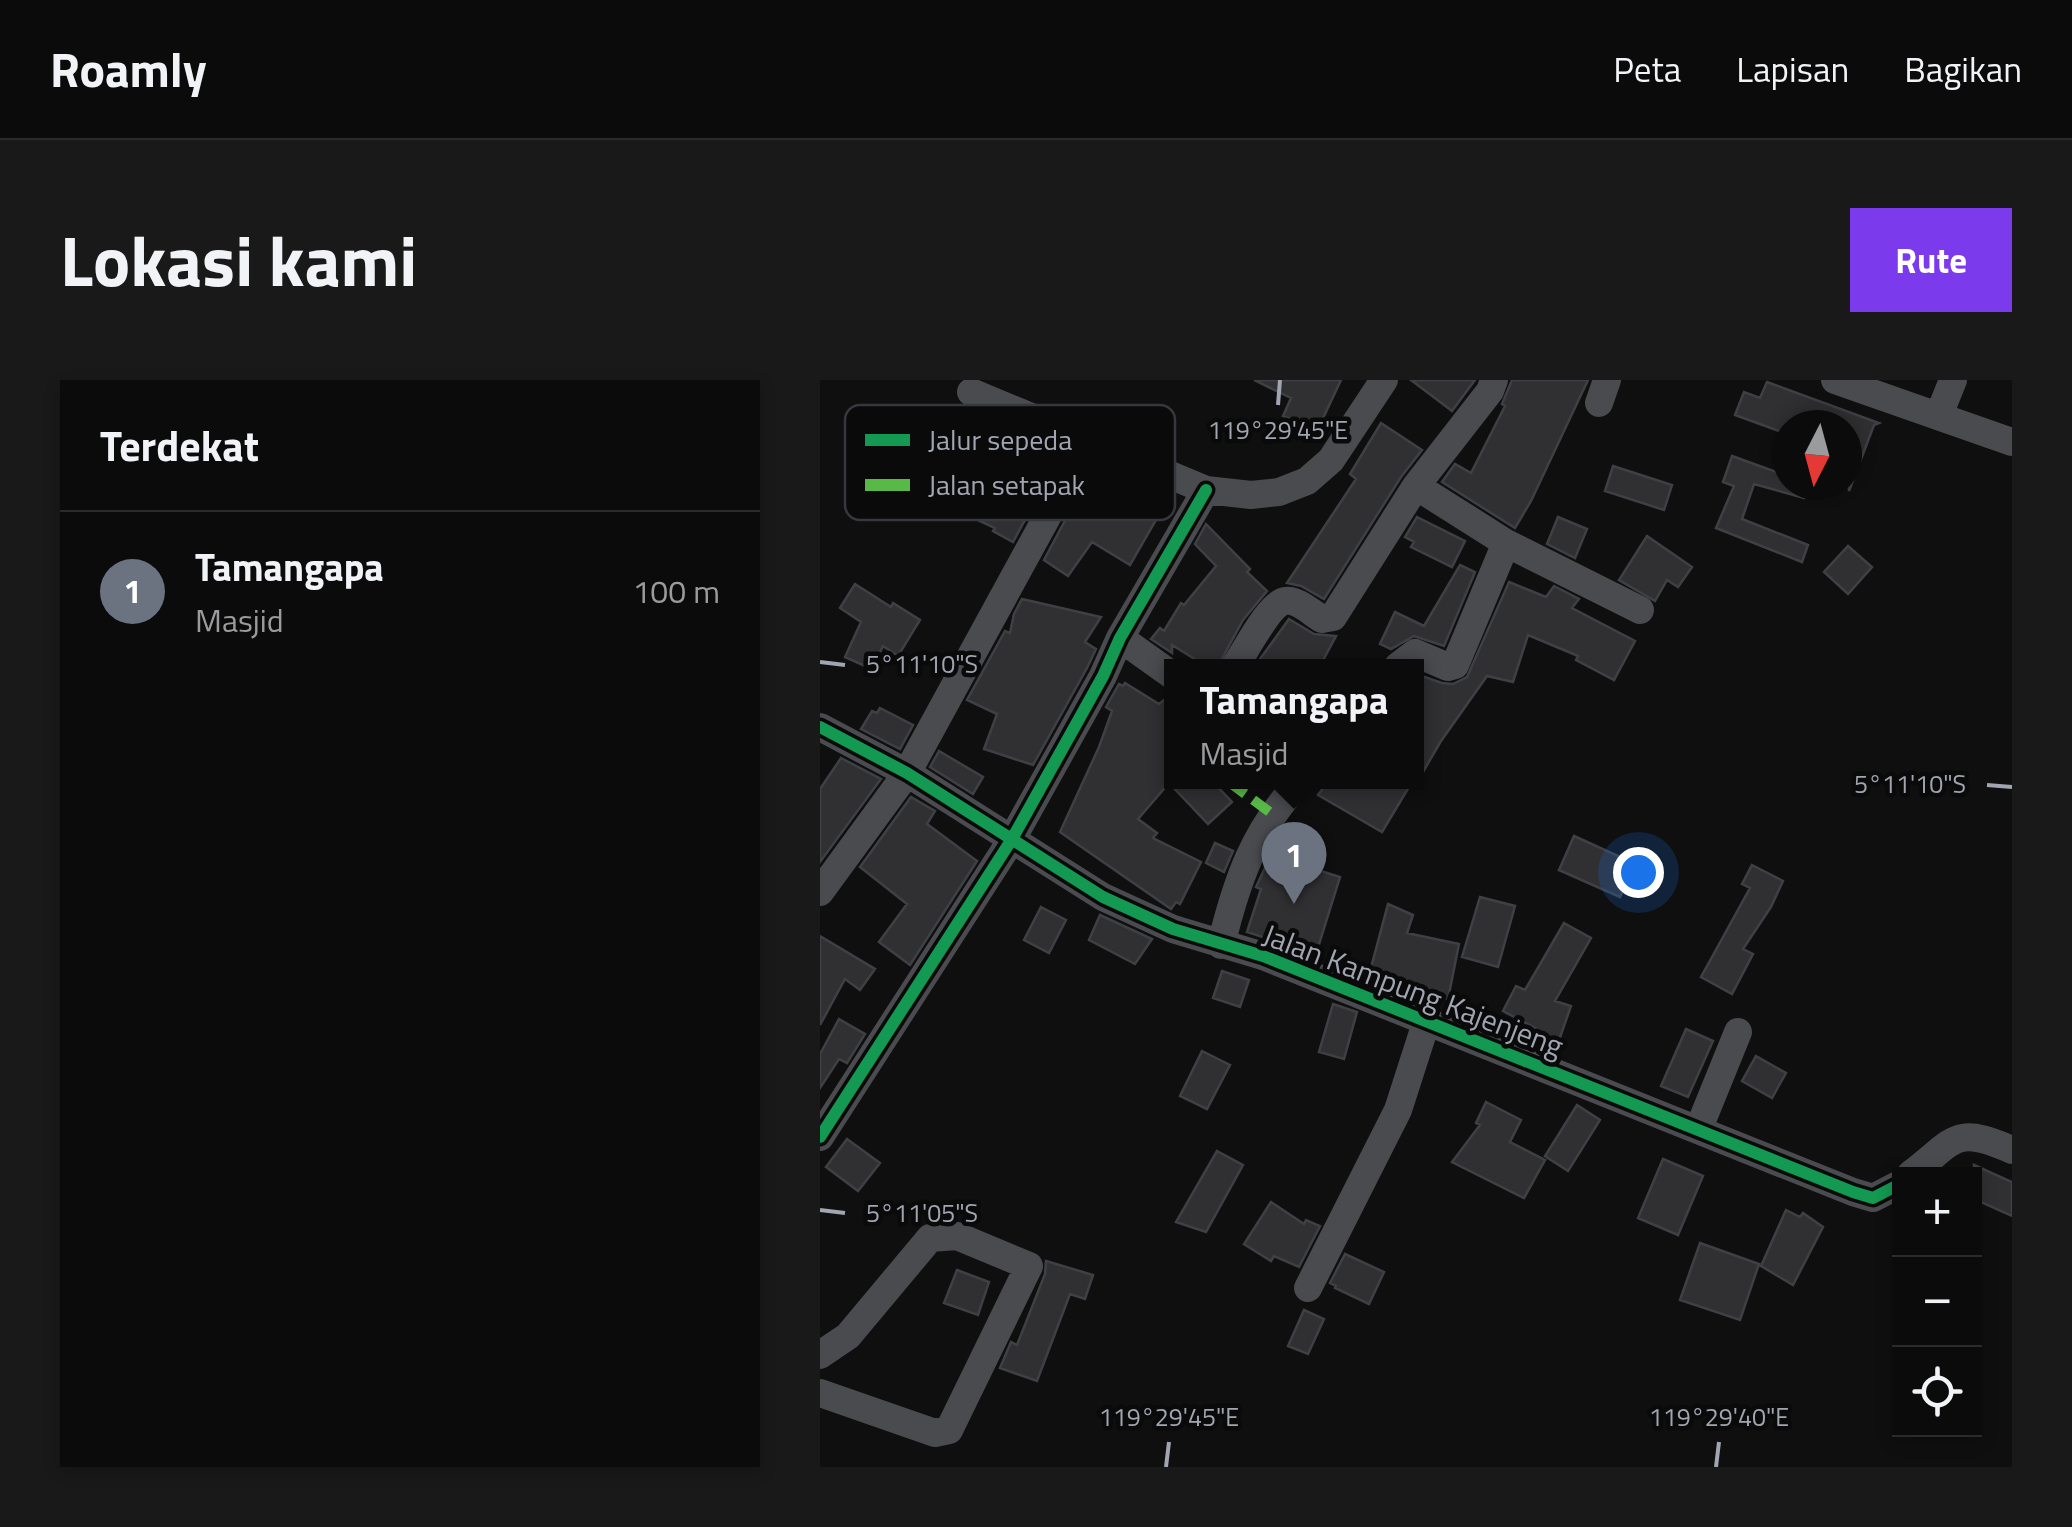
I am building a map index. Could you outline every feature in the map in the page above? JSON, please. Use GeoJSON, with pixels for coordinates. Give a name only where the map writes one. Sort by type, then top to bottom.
{"type":"FeatureCollection","features":[{"type":"Feature","properties":{"kind":"street"},"geometry":{"type":"LineString","coordinates":[[1175,477],[1206,490],[1251,495],[1280,492],[1307,482],[1331,460],[1384,380]]}},
{"type":"Feature","properties":{"kind":"street"},"geometry":{"type":"LineString","coordinates":[[1239,659],[1280,602],[1292,600],[1322,619],[1333,617],[1416,486],[1490,391],[1494,380]]}},
{"type":"Feature","properties":{"kind":"street"},"geometry":{"type":"LineString","coordinates":[[1835,380],[2012,442]]}},
{"type":"Feature","properties":{"kind":"street"},"geometry":{"type":"LineString","coordinates":[[1939,415],[1953,380]]}},
{"type":"Feature","properties":{"kind":"street"},"geometry":{"type":"LineString","coordinates":[[971,392],[1001,405]]}},
{"type":"Feature","properties":{"kind":"street"},"geometry":{"type":"LineString","coordinates":[[1416,486],[1506,544],[1640,610]]}},
{"type":"Feature","properties":{"kind":"street"},"geometry":{"type":"LineString","coordinates":[[824,1120],[1012,839],[1103,676],[1120,638],[1206,490]]}},
{"type":"Feature","properties":{"kind":"street"},"geometry":{"type":"LineString","coordinates":[[820,892],[907,773],[1045,520]]}},
{"type":"Feature","properties":{"kind":"street"},"geometry":{"type":"LineString","coordinates":[[1407,659],[1415,653],[1448,667],[1455,665],[1506,544]]}},
{"type":"Feature","properties":{"kind":"street"},"geometry":{"type":"LineString","coordinates":[[1120,638],[1164,669]]}},
{"type":"Feature","properties":{"kind":"street","name":"Jalan Kampung Kajenjeng"},"geometry":{"type":"LineString","coordinates":[[820,727],[907,773],[1103,898],[1173,929],[1263,956],[1873,1198],[1892,1188]]}},
{"type":"Feature","properties":{"kind":"street"},"geometry":{"type":"LineString","coordinates":[[1221,946],[1236,884],[1271,813],[1293,789]]}},
{"type":"Feature","properties":{"kind":"street"},"geometry":{"type":"LineString","coordinates":[[1308,1288],[1398,1110],[1426,1023]]}},
{"type":"Feature","properties":{"kind":"street"},"geometry":{"type":"LineString","coordinates":[[1699,1128],[1738,1032]]}},
{"type":"Feature","properties":{"kind":"street"},"geometry":{"type":"LineString","coordinates":[[1919,1167],[1951,1140],[1970,1136],[2012,1150]]}},
{"type":"Feature","properties":{"kind":"street"},"geometry":{"type":"LineString","coordinates":[[820,1354],[848,1336],[930,1238],[957,1236],[1029,1266],[949,1430],[935,1433],[820,1393]]}},
{"type":"Feature","properties":{"kind":"building"},"geometry":{"type":"Polygon","coordinates":[[[1254,380],[1341,380],[1317,431],[1283,416],[1291,398],[1254,380]]]}},
{"type":"Feature","properties":{"kind":"building"},"geometry":{"type":"Polygon","coordinates":[[[1411,380],[1475,380],[1452,411],[1411,380]]]}},
{"type":"Feature","properties":{"kind":"building"},"geometry":{"type":"Polygon","coordinates":[[[1512,380],[1588,380],[1515,528],[1442,482],[1455,464],[1471,473],[1505,406],[1502,404],[1512,380]]]}},
{"type":"Feature","properties":{"kind":"building"},"geometry":{"type":"Polygon","coordinates":[[[1767,382],[1843,410],[1772,410],[1772,429],[1735,415],[1744,392],[1760,398],[1767,382]]]}},
{"type":"Feature","properties":{"kind":"building"},"geometry":{"type":"Polygon","coordinates":[[[1862,417],[1879,423],[1874,425],[1862,457],[1862,417]]]}},
{"type":"Feature","properties":{"kind":"building"},"geometry":{"type":"Polygon","coordinates":[[[1381,423],[1422,450],[1324,599],[1287,583],[1356,479],[1350,474],[1381,423]]]}},
{"type":"Feature","properties":{"kind":"building"},"geometry":{"type":"Polygon","coordinates":[[[1732,456],[1772,471],[1772,489],[1754,484],[1742,519],[1808,545],[1802,562],[1716,528],[1734,486],[1723,482],[1732,456]]]}},
{"type":"Feature","properties":{"kind":"building"},"geometry":{"type":"Polygon","coordinates":[[[1613,466],[1672,485],[1664,510],[1605,491],[1613,466]]]}},
{"type":"Feature","properties":{"kind":"building"},"geometry":{"type":"Polygon","coordinates":[[[1417,517],[1465,541],[1452,567],[1411,547],[1414,542],[1405,537],[1417,517]]]}},
{"type":"Feature","properties":{"kind":"building"},"geometry":{"type":"Polygon","coordinates":[[[1558,517],[1587,529],[1575,558],[1547,544],[1558,517]]]}},
{"type":"Feature","properties":{"kind":"building"},"geometry":{"type":"Polygon","coordinates":[[[978,520],[1025,520],[1013,542],[993,531],[995,528],[978,520]]]}},
{"type":"Feature","properties":{"kind":"building"},"geometry":{"type":"Polygon","coordinates":[[[1065,520],[1156,520],[1130,565],[1092,542],[1068,576],[1044,560],[1065,520]]]}},
{"type":"Feature","properties":{"kind":"building"},"geometry":{"type":"Polygon","coordinates":[[[1206,524],[1267,591],[1243,620],[1222,659],[1195,659],[1172,645],[1172,653],[1151,639],[1160,628],[1164,631],[1181,603],[1184,605],[1216,566],[1195,544],[1206,524]]]}},
{"type":"Feature","properties":{"kind":"building"},"geometry":{"type":"Polygon","coordinates":[[[1647,536],[1692,567],[1678,587],[1667,580],[1655,601],[1619,580],[1647,536]]]}},
{"type":"Feature","properties":{"kind":"building"},"geometry":{"type":"Polygon","coordinates":[[[1848,546],[1872,567],[1848,594],[1824,572],[1848,546]]]}},
{"type":"Feature","properties":{"kind":"building"},"geometry":{"type":"Polygon","coordinates":[[[1460,565],[1475,572],[1444,646],[1414,636],[1391,649],[1380,644],[1395,612],[1424,626],[1460,565]]]}},
{"type":"Feature","properties":{"kind":"building"},"geometry":{"type":"Polygon","coordinates":[[[1509,582],[1546,597],[1554,586],[1579,599],[1572,608],[1635,641],[1614,680],[1576,660],[1578,656],[1528,635],[1513,682],[1487,676],[1424,770],[1424,677],[1453,684],[1467,677],[1509,582]]]}},
{"type":"Feature","properties":{"kind":"building"},"geometry":{"type":"Polygon","coordinates":[[[855,584],[920,620],[898,656],[883,646],[872,669],[845,657],[861,622],[840,608],[855,584]]]}},
{"type":"Feature","properties":{"kind":"building"},"geometry":{"type":"Polygon","coordinates":[[[1022,599],[1101,617],[1085,642],[1096,649],[1033,765],[984,749],[997,714],[967,700],[1005,631],[1010,633],[1022,599]]]}},
{"type":"Feature","properties":{"kind":"building"},"geometry":{"type":"Polygon","coordinates":[[[1289,619],[1314,634],[1336,636],[1324,659],[1260,659],[1289,619]]]}},
{"type":"Feature","properties":{"kind":"building"},"geometry":{"type":"Polygon","coordinates":[[[1125,683],[1159,704],[1164,700],[1164,789],[1138,819],[1157,833],[1153,838],[1201,862],[1180,904],[1176,902],[1171,909],[1060,832],[1099,747],[1112,711],[1106,707],[1119,684],[1125,683]]]}},
{"type":"Feature","properties":{"kind":"building"},"geometry":{"type":"Polygon","coordinates":[[[880,708],[913,725],[900,749],[861,729],[872,711],[877,713],[880,708]]]}},
{"type":"Feature","properties":{"kind":"building"},"geometry":{"type":"Polygon","coordinates":[[[939,751],[983,777],[973,794],[930,767],[939,751]]]}},
{"type":"Feature","properties":{"kind":"building"},"geometry":{"type":"Polygon","coordinates":[[[841,758],[881,779],[820,862],[820,789],[841,758]]]}},
{"type":"Feature","properties":{"kind":"building"},"geometry":{"type":"Polygon","coordinates":[[[1175,789],[1220,789],[1232,802],[1208,824],[1175,789]]]}},
{"type":"Feature","properties":{"kind":"building"},"geometry":{"type":"Polygon","coordinates":[[[1323,789],[1408,789],[1382,832],[1318,795],[1323,789]]]}},
{"type":"Feature","properties":{"kind":"building"},"geometry":{"type":"Polygon","coordinates":[[[911,797],[935,811],[927,824],[977,861],[910,965],[879,942],[907,904],[860,867],[911,797]]]}},
{"type":"Feature","properties":{"kind":"building"},"geometry":{"type":"Polygon","coordinates":[[[1574,836],[1636,864],[1620,897],[1559,870],[1574,836]]]}},
{"type":"Feature","properties":{"kind":"building"},"geometry":{"type":"Polygon","coordinates":[[[1215,843],[1233,851],[1224,872],[1206,863],[1215,843]]]}},
{"type":"Feature","properties":{"kind":"building"},"geometry":{"type":"Polygon","coordinates":[[[1271,855],[1340,877],[1316,954],[1247,932],[1261,889],[1256,887],[1271,855]]]}},
{"type":"Feature","properties":{"kind":"building"},"geometry":{"type":"Polygon","coordinates":[[[1752,865],[1783,881],[1743,949],[1753,954],[1732,994],[1701,977],[1750,888],[1742,884],[1752,865]]]}},
{"type":"Feature","properties":{"kind":"building"},"geometry":{"type":"Polygon","coordinates":[[[1480,897],[1515,906],[1498,967],[1462,957],[1480,897]]]}},
{"type":"Feature","properties":{"kind":"building"},"geometry":{"type":"Polygon","coordinates":[[[1388,904],[1413,915],[1407,933],[1459,944],[1448,999],[1390,988],[1368,979],[1388,904]]]}},
{"type":"Feature","properties":{"kind":"building"},"geometry":{"type":"Polygon","coordinates":[[[1041,907],[1066,920],[1049,953],[1024,940],[1041,907]]]}},
{"type":"Feature","properties":{"kind":"building"},"geometry":{"type":"Polygon","coordinates":[[[1100,915],[1152,939],[1135,964],[1089,940],[1100,915]]]}},
{"type":"Feature","properties":{"kind":"building"},"geometry":{"type":"Polygon","coordinates":[[[1564,923],[1591,938],[1555,1001],[1571,1006],[1557,1046],[1534,1037],[1537,1029],[1503,1011],[1516,986],[1525,990],[1564,923]]]}},
{"type":"Feature","properties":{"kind":"building"},"geometry":{"type":"Polygon","coordinates":[[[820,936],[875,969],[860,990],[845,979],[820,1025],[820,936]]]}},
{"type":"Feature","properties":{"kind":"building"},"geometry":{"type":"Polygon","coordinates":[[[1222,971],[1249,980],[1240,1007],[1213,998],[1222,971]]]}},
{"type":"Feature","properties":{"kind":"building"},"geometry":{"type":"Polygon","coordinates":[[[1333,1004],[1357,1012],[1344,1059],[1319,1052],[1333,1004]]]}},
{"type":"Feature","properties":{"kind":"building"},"geometry":{"type":"Polygon","coordinates":[[[839,1019],[865,1034],[847,1063],[839,1059],[820,1088],[820,1054],[839,1019]]]}},
{"type":"Feature","properties":{"kind":"building"},"geometry":{"type":"Polygon","coordinates":[[[1686,1029],[1713,1041],[1688,1097],[1661,1086],[1686,1029]]]}},
{"type":"Feature","properties":{"kind":"building"},"geometry":{"type":"Polygon","coordinates":[[[1202,1051],[1230,1065],[1207,1109],[1180,1096],[1202,1051]]]}},
{"type":"Feature","properties":{"kind":"building"},"geometry":{"type":"Polygon","coordinates":[[[1756,1056],[1786,1073],[1772,1098],[1742,1081],[1756,1056]]]}},
{"type":"Feature","properties":{"kind":"building"},"geometry":{"type":"Polygon","coordinates":[[[1486,1102],[1521,1120],[1510,1142],[1545,1160],[1524,1198],[1452,1162],[1480,1125],[1476,1123],[1486,1102]]]}},
{"type":"Feature","properties":{"kind":"building"},"geometry":{"type":"Polygon","coordinates":[[[1577,1105],[1600,1120],[1568,1171],[1545,1156],[1577,1105]]]}},
{"type":"Feature","properties":{"kind":"building"},"geometry":{"type":"Polygon","coordinates":[[[847,1139],[880,1163],[858,1191],[826,1167],[847,1139]]]}},
{"type":"Feature","properties":{"kind":"building"},"geometry":{"type":"Polygon","coordinates":[[[1217,1151],[1243,1165],[1206,1232],[1176,1222],[1217,1151]]]}},
{"type":"Feature","properties":{"kind":"building"},"geometry":{"type":"Polygon","coordinates":[[[1663,1159],[1703,1176],[1678,1235],[1638,1218],[1663,1159]]]}},
{"type":"Feature","properties":{"kind":"building"},"geometry":{"type":"Polygon","coordinates":[[[1982,1169],[2012,1182],[2012,1216],[1982,1203],[1982,1169]]]}},
{"type":"Feature","properties":{"kind":"building"},"geometry":{"type":"Polygon","coordinates":[[[1271,1202],[1304,1224],[1306,1220],[1320,1226],[1299,1267],[1274,1256],[1271,1261],[1244,1244],[1271,1202]]]}},
{"type":"Feature","properties":{"kind":"building"},"geometry":{"type":"Polygon","coordinates":[[[1786,1210],[1800,1217],[1803,1213],[1823,1227],[1793,1285],[1761,1266],[1786,1210]]]}},
{"type":"Feature","properties":{"kind":"building"},"geometry":{"type":"Polygon","coordinates":[[[1700,1243],[1759,1264],[1740,1320],[1680,1300],[1700,1243]]]}},
{"type":"Feature","properties":{"kind":"building"},"geometry":{"type":"Polygon","coordinates":[[[1345,1254],[1384,1272],[1369,1304],[1330,1283],[1345,1254]]]}},
{"type":"Feature","properties":{"kind":"building"},"geometry":{"type":"Polygon","coordinates":[[[1046,1261],[1093,1275],[1085,1299],[1070,1294],[1037,1381],[1000,1368],[1011,1342],[1017,1345],[1045,1274],[1046,1261]]]}},
{"type":"Feature","properties":{"kind":"building"},"geometry":{"type":"Polygon","coordinates":[[[957,1270],[989,1282],[978,1315],[944,1303],[957,1270]]]}},
{"type":"Feature","properties":{"kind":"building"},"geometry":{"type":"Polygon","coordinates":[[[1304,1310],[1324,1319],[1308,1354],[1288,1346],[1304,1310]]]}},
{"type":"Feature","properties":{"kind":"marked path"},"geometry":{"type":"LineString","coordinates":[[1238,789],[1271,813]]}},
{"type":"Feature","properties":{"kind":"cycle path"},"geometry":{"type":"LineString","coordinates":[[820,1137],[1012,839],[1103,676],[1120,638],[1206,490]]}},
{"type":"Feature","properties":{"kind":"cycle path"},"geometry":{"type":"LineString","coordinates":[[820,727],[907,773],[1103,897],[1173,929],[1263,956],[1853,1192],[1873,1198],[1892,1188]]}},
{"type":"Feature","properties":{"kind":"place","name":"Tamangapa"},"geometry":{"type":"Point","coordinates":[1294,904]}}]}
